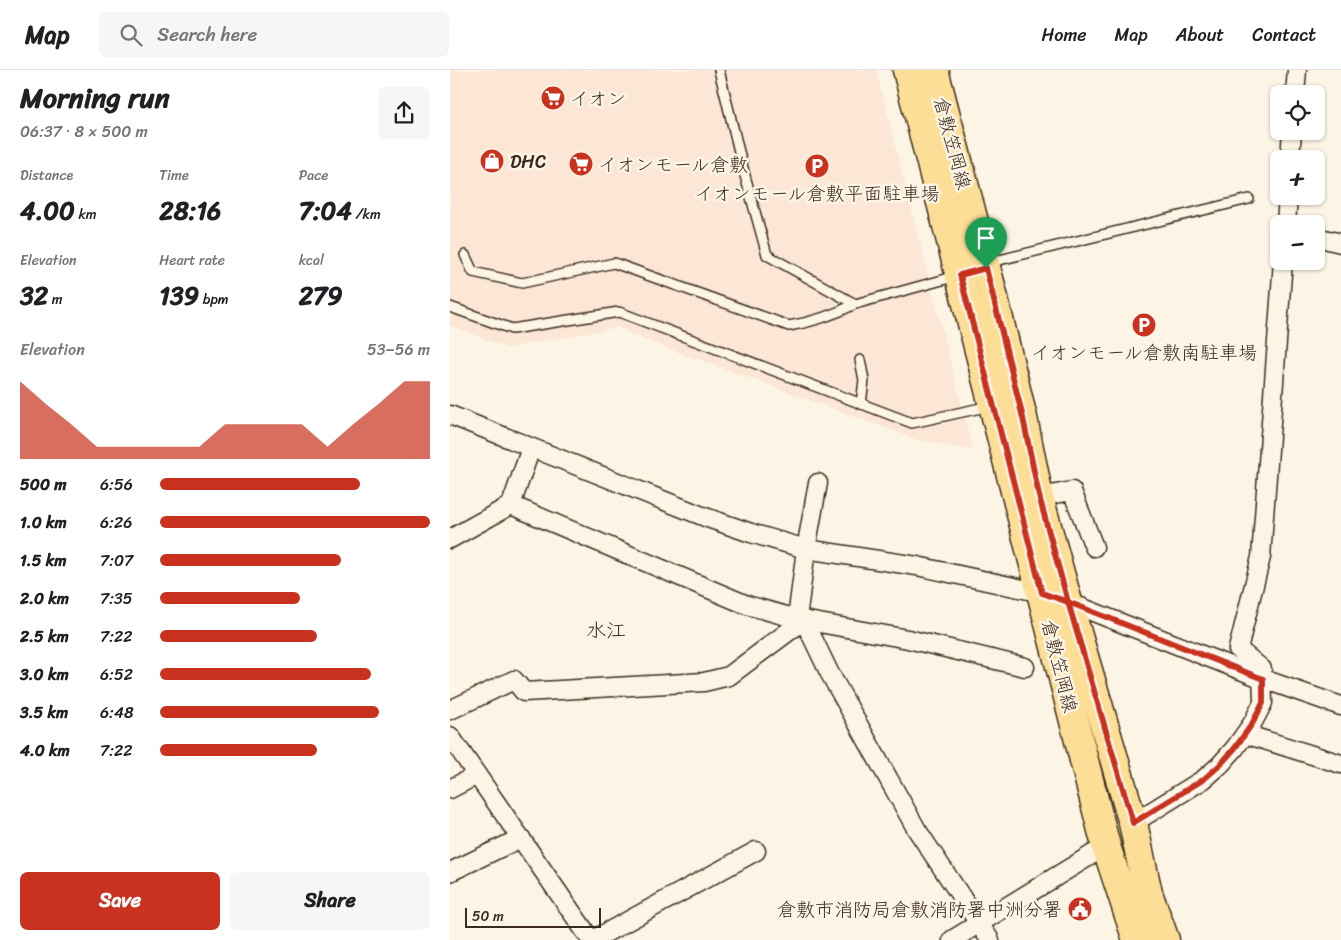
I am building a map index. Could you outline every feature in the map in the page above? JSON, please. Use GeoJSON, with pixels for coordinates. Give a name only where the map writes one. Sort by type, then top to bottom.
{"type":"FeatureCollection","features":[{"type":"Feature","properties":{"kind":"main road","name":"倉敷笠岡線"},"geometry":{"type":"LineString","coordinates":[[907,70],[976,270],[1023,418],[1039,496],[1133,823],[1148,893],[1165,940]]}},
{"type":"Feature","properties":{"kind":"main road","name":"倉敷笠岡線"},"geometry":{"type":"LineString","coordinates":[[934,70],[976,270],[993,405],[1106,846],[1136,940]]}},
{"type":"Feature","properties":{"kind":"street"},"geometry":{"type":"LineString","coordinates":[[1296,85],[1297,70]]}},
{"type":"Feature","properties":{"kind":"street"},"geometry":{"type":"LineString","coordinates":[[1325,239],[1341,243]]}},
{"type":"Feature","properties":{"kind":"street"},"geometry":{"type":"LineString","coordinates":[[1133,823],[1204,779],[1220,765],[1245,734],[1263,703],[1262,669],[1238,649],[1262,557],[1282,270]]}},
{"type":"Feature","properties":{"kind":"street"},"geometry":{"type":"LineString","coordinates":[[450,415],[705,517],[751,533],[806,549],[917,566],[1042,593],[1263,679],[1341,706]]}},
{"type":"Feature","properties":{"kind":"street"},"geometry":{"type":"LineString","coordinates":[[450,539],[511,505],[531,448]]}},
{"type":"Feature","properties":{"kind":"street"},"geometry":{"type":"LineString","coordinates":[[818,482],[806,549],[800,620],[917,830],[990,940]]}},
{"type":"Feature","properties":{"kind":"street"},"geometry":{"type":"LineString","coordinates":[[1039,496],[1072,491],[1094,547]]}},
{"type":"Feature","properties":{"kind":"street"},"geometry":{"type":"LineString","coordinates":[[511,505],[747,605],[800,620],[908,639],[1025,667]]}},
{"type":"Feature","properties":{"kind":"street"},"geometry":{"type":"LineString","coordinates":[[450,710],[514,680],[524,692],[704,682],[729,676],[800,620]]}},
{"type":"Feature","properties":{"kind":"street"},"geometry":{"type":"LineString","coordinates":[[1245,734],[1341,764]]}},
{"type":"Feature","properties":{"kind":"street"},"geometry":{"type":"LineString","coordinates":[[450,736],[592,940],[756,851]]}},
{"type":"Feature","properties":{"kind":"street"},"geometry":{"type":"LineString","coordinates":[[450,789],[477,775]]}},
{"type":"Feature","properties":{"kind":"street"},"geometry":{"type":"LineString","coordinates":[[450,872],[521,838]]}},
{"type":"Feature","properties":{"kind":"street"},"geometry":{"type":"LineString","coordinates":[[952,940],[1106,846]]}},
{"type":"Feature","properties":{"kind":"lane"},"geometry":{"type":"LineString","coordinates":[[719,70],[767,256],[855,304]]}},
{"type":"Feature","properties":{"kind":"lane"},"geometry":{"type":"LineString","coordinates":[[465,255],[473,272],[522,283],[614,263],[789,326],[808,323],[855,304],[976,270],[1249,199]]}},
{"type":"Feature","properties":{"kind":"lane"},"geometry":{"type":"LineString","coordinates":[[450,308],[512,329],[619,312],[912,423],[993,405]]}},
{"type":"Feature","properties":{"kind":"lane"},"geometry":{"type":"LineString","coordinates":[[860,360],[864,380],[861,404]]}},
{"type":"Feature","properties":{"kind":"shaded area","name":"イオンモール倉敷"},"geometry":{"type":"Polygon","coordinates":[[[450,70],[876,70],[973,450],[918,440],[632,335],[619,327],[507,348],[450,325],[450,70]]]}},
{"type":"Feature","properties":{"kind":"place","name":"イオン"},"geometry":{"type":"Point","coordinates":[553,98]}},
{"type":"Feature","properties":{"kind":"place","name":"DHC"},"geometry":{"type":"Point","coordinates":[492,161]}},
{"type":"Feature","properties":{"kind":"place","name":"イオンモール倉敷"},"geometry":{"type":"Point","coordinates":[581,164]}},
{"type":"Feature","properties":{"kind":"place","name":"イオンモール倉敷平面駐車場"},"geometry":{"type":"Point","coordinates":[817,166]}},
{"type":"Feature","properties":{"kind":"place","name":"イオンモール倉敷南駐車場"},"geometry":{"type":"Point","coordinates":[1144,325]}},
{"type":"Feature","properties":{"kind":"place","name":"倉敷市消防局倉敷消防署中洲分署"},"geometry":{"type":"Point","coordinates":[1080,909]}},
{"type":"Feature","properties":{"kind":"district","name":"水江"},"geometry":{"type":"Point","coordinates":[606,630]}},
{"type":"Feature","properties":{"kind":"route"},"geometry":{"type":"LineString","coordinates":[[986,268],[960,275],[1042,593],[1068,602],[1263,679],[1263,703],[1252,724],[1220,765],[1204,779],[1133,823],[1068,602],[1039,496],[1023,418],[986,268]]}}]}
